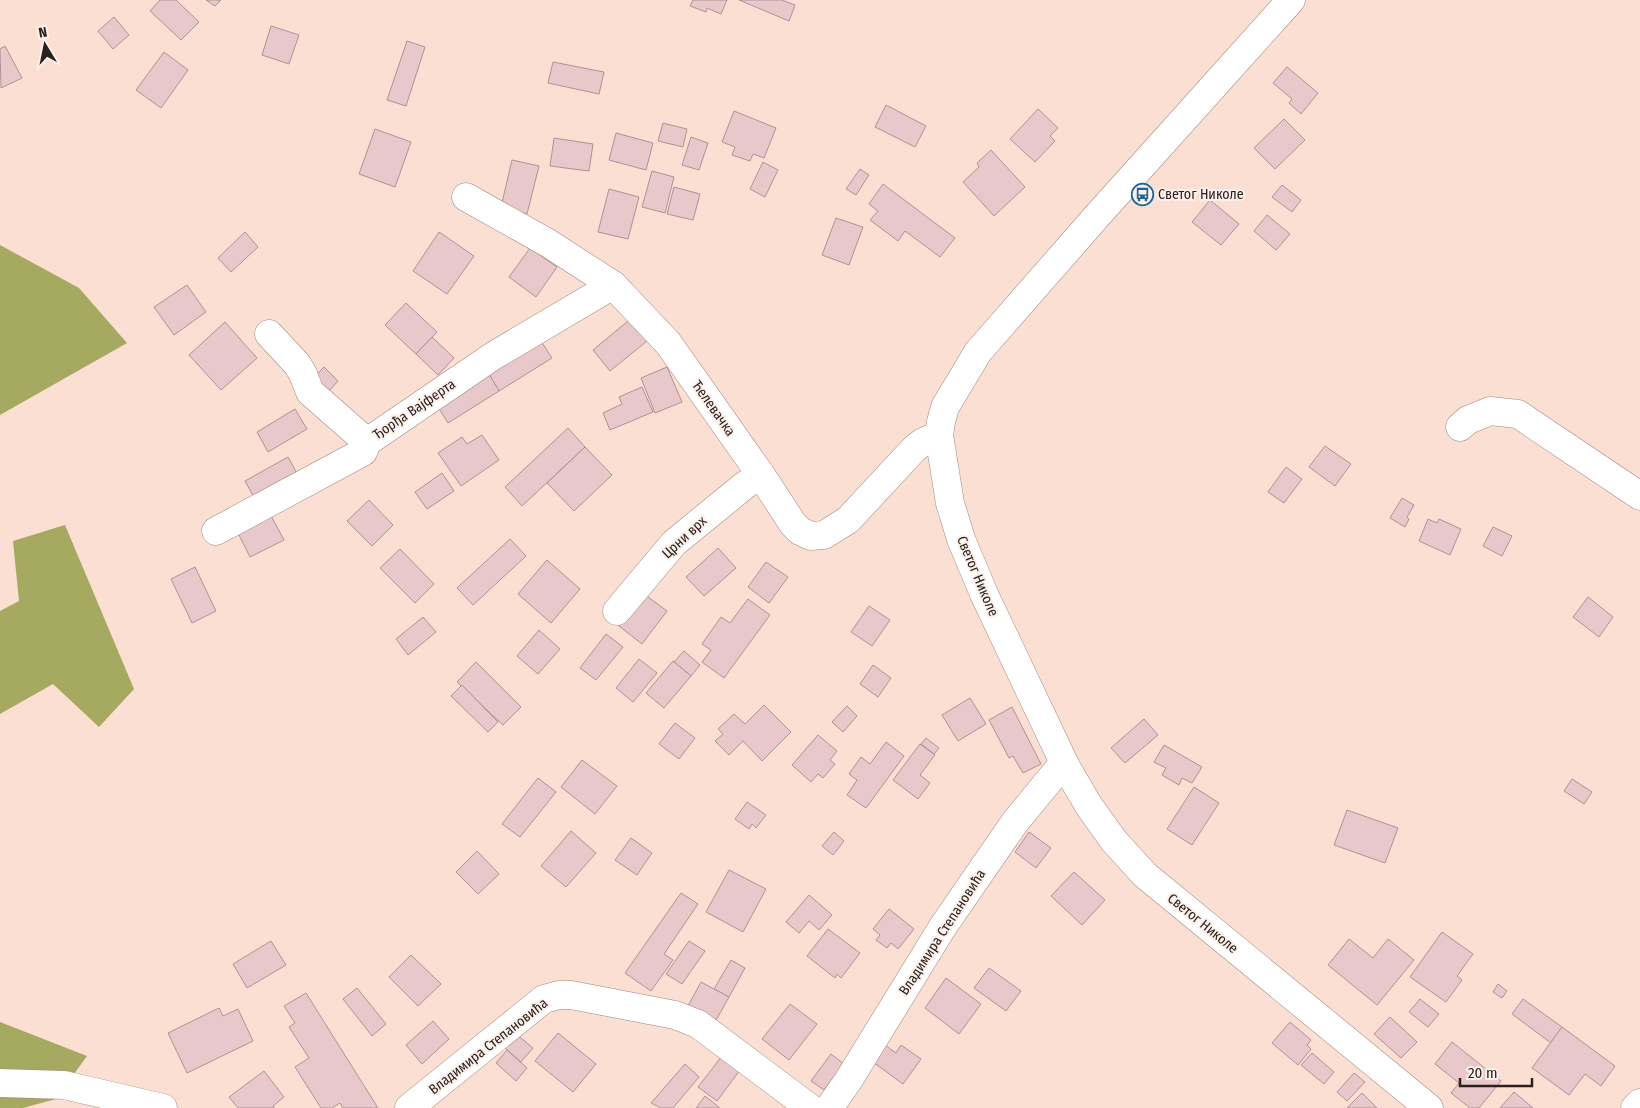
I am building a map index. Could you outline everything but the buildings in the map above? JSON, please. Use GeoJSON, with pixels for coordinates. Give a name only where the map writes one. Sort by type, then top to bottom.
{"type":"FeatureCollection","features":[{"type":"Feature","properties":{"kind":"street","name":"Светог Николе"},"geometry":{"type":"LineString","coordinates":[[1291,0],[978,352],[945,407],[939,435],[950,503],[961,539],[988,603],[1066,767],[1089,806],[1114,841],[1145,876],[1429,1108]]}},
{"type":"Feature","properties":{"kind":"street","name":"Ћелевачка"},"geometry":{"type":"LineString","coordinates":[[466,197],[548,243],[613,285],[668,343],[761,475],[793,524],[800,531],[811,536],[824,535],[848,520],[923,442],[939,435]]}},
{"type":"Feature","properties":{"kind":"street","name":"Ђорђа Вајферта"},"geometry":{"type":"LineString","coordinates":[[216,531],[363,452],[367,442],[493,356],[613,285]]}},
{"type":"Feature","properties":{"kind":"street"},"geometry":{"type":"LineString","coordinates":[[269,334],[297,364],[310,392],[367,442]]}},
{"type":"Feature","properties":{"kind":"street"},"geometry":{"type":"LineString","coordinates":[[1460,427],[1468,420],[1490,411],[1518,414],[1640,496]]}},
{"type":"Feature","properties":{"kind":"street","name":"Црни врх"},"geometry":{"type":"LineString","coordinates":[[617,610],[674,543],[745,485],[761,475]]}},
{"type":"Feature","properties":{"kind":"street","name":"Владимира Степановића"},"geometry":{"type":"LineString","coordinates":[[829,1108],[942,928],[1004,838],[1052,776],[1057,771],[1066,767]]}},
{"type":"Feature","properties":{"kind":"street","name":"Владимира Степановића"},"geometry":{"type":"LineString","coordinates":[[410,1108],[544,998],[565,994],[675,1015],[698,1024],[810,1108]]}},
{"type":"Feature","properties":{"kind":"street"},"geometry":{"type":"LineString","coordinates":[[0,1084],[64,1085],[163,1108]]}},
{"type":"Feature","properties":{"kind":"street"},"geometry":{"type":"LineString","coordinates":[[1635,1108],[1640,1103]]}},
{"type":"Feature","properties":{"kind":"green space"},"geometry":{"type":"Polygon","coordinates":[[[0,245],[79,288],[127,343],[0,415],[0,245]]]}},
{"type":"Feature","properties":{"kind":"green space"},"geometry":{"type":"Polygon","coordinates":[[[65,525],[134,689],[99,727],[53,684],[0,714],[0,611],[19,601],[13,541],[65,525]]]}},
{"type":"Feature","properties":{"kind":"green space"},"geometry":{"type":"Polygon","coordinates":[[[0,1022],[87,1056],[56,1099],[23,1108],[0,1108],[0,1022]]]}},
{"type":"Feature","properties":{"kind":"place","name":"Светог Николе"},"geometry":{"type":"Point","coordinates":[1142,194]}}]}
